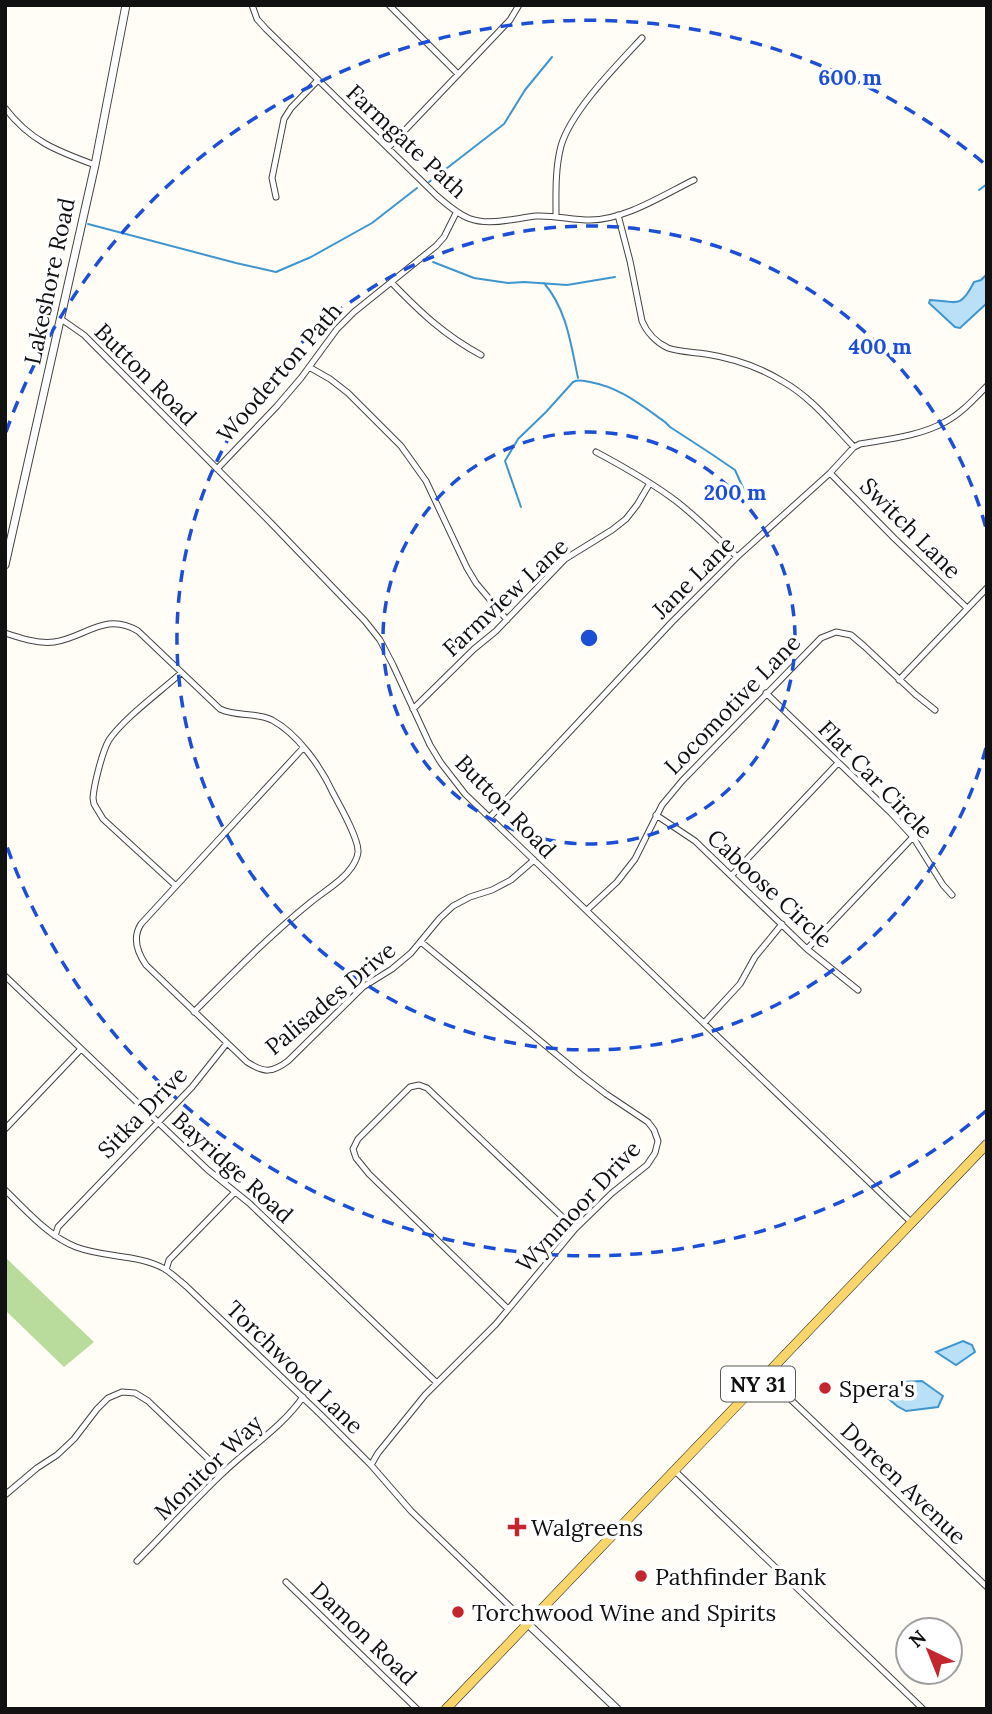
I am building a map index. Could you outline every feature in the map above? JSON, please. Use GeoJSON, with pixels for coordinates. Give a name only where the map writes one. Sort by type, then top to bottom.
{"type":"FeatureCollection","features":[{"type":"Feature","properties":{"kind":"main road","name":"NY 31"},"geometry":{"type":"LineString","coordinates":[[446,1709],[987,1144]]}},
{"type":"Feature","properties":{"kind":"street","name":"Lakeshore Road"},"geometry":{"type":"LineString","coordinates":[[5,565],[95,165],[126,5]]}},
{"type":"Feature","properties":{"kind":"street","name":"Farmgate Path"},"geometry":{"type":"LineString","coordinates":[[252,5],[257,19],[266,29],[456,213],[481,222],[534,216],[590,220],[609,218],[631,211],[694,180]]}},
{"type":"Feature","properties":{"kind":"street"},"geometry":{"type":"LineString","coordinates":[[389,5],[458,74]]}},
{"type":"Feature","properties":{"kind":"street"},"geometry":{"type":"LineString","coordinates":[[388,148],[510,20],[519,5]]}},
{"type":"Feature","properties":{"kind":"street"},"geometry":{"type":"LineString","coordinates":[[556,216],[557,168],[564,136],[605,79],[642,38]]}},
{"type":"Feature","properties":{"kind":"street"},"geometry":{"type":"LineString","coordinates":[[276,197],[272,178],[284,119],[318,80]]}},
{"type":"Feature","properties":{"kind":"street"},"geometry":{"type":"LineString","coordinates":[[5,108],[17,123],[48,147],[95,165]]}},
{"type":"Feature","properties":{"kind":"street","name":"Wooderton Path"},"geometry":{"type":"LineString","coordinates":[[217,469],[277,406],[337,328],[436,246],[456,213]]}},
{"type":"Feature","properties":{"kind":"street"},"geometry":{"type":"LineString","coordinates":[[618,215],[642,321],[654,339],[670,349],[733,360],[782,380],[809,400],[854,447],[918,433],[946,422],[987,386]]}},
{"type":"Feature","properties":{"kind":"street"},"geometry":{"type":"LineString","coordinates":[[391,282],[427,318],[461,344],[481,355]]}},
{"type":"Feature","properties":{"kind":"street","name":"Button Road"},"geometry":{"type":"LineString","coordinates":[[61,319],[84,335],[365,621],[380,640],[430,745],[465,793],[912,1223]]}},
{"type":"Feature","properties":{"kind":"street"},"geometry":{"type":"LineString","coordinates":[[309,367],[348,393],[401,446],[426,481],[476,583],[507,620]]}},
{"type":"Feature","properties":{"kind":"street","name":"Jane Lane"},"geometry":{"type":"LineString","coordinates":[[490,817],[671,623],[737,557],[830,473],[854,447]]}},
{"type":"Feature","properties":{"kind":"street"},"geometry":{"type":"LineString","coordinates":[[596,452],[650,483],[690,512],[737,557]]}},
{"type":"Feature","properties":{"kind":"street","name":"Switch Lane"},"geometry":{"type":"LineString","coordinates":[[830,473],[967,608]]}},
{"type":"Feature","properties":{"kind":"street","name":"Farmview Lane"},"geometry":{"type":"LineString","coordinates":[[413,709],[507,620],[565,559],[626,519],[650,483]]}},
{"type":"Feature","properties":{"kind":"street"},"geometry":{"type":"LineString","coordinates":[[899,680],[987,588]]}},
{"type":"Feature","properties":{"kind":"street"},"geometry":{"type":"LineString","coordinates":[[5,633],[26,640],[50,643],[100,625],[119,624],[138,631],[220,709],[270,719],[279,725],[317,762],[327,780],[356,842],[358,855],[351,868],[268,940],[194,1012]]}},
{"type":"Feature","properties":{"kind":"street","name":"Locomotive Lane"},"geometry":{"type":"LineString","coordinates":[[587,910],[617,882],[635,859],[662,804],[821,638],[836,632],[850,635],[934,710]]}},
{"type":"Feature","properties":{"kind":"street"},"geometry":{"type":"LineString","coordinates":[[176,886],[103,819],[93,798],[109,741],[124,723],[181,673]]}},
{"type":"Feature","properties":{"kind":"street","name":"Flat Car Circle"},"geometry":{"type":"LineString","coordinates":[[766,693],[891,813],[913,837],[952,895]]}},
{"type":"Feature","properties":{"kind":"street","name":"Palisades Drive"},"geometry":{"type":"LineString","coordinates":[[303,748],[141,924],[136,935],[139,956],[146,965],[253,1066],[266,1070],[278,1068],[363,987],[411,953],[453,906],[511,880],[534,860]]}},
{"type":"Feature","properties":{"kind":"street"},"geometry":{"type":"LineString","coordinates":[[732,875],[838,763]]}},
{"type":"Feature","properties":{"kind":"street","name":"Caboose Circle"},"geometry":{"type":"LineString","coordinates":[[656,815],[695,841],[807,948],[858,990]]}},
{"type":"Feature","properties":{"kind":"street"},"geometry":{"type":"LineString","coordinates":[[807,948],[913,837]]}},
{"type":"Feature","properties":{"kind":"street"},"geometry":{"type":"LineString","coordinates":[[705,1023],[740,984],[755,957],[782,924]]}},
{"type":"Feature","properties":{"kind":"street","name":"Wynmoor Drive"},"geometry":{"type":"LineString","coordinates":[[371,1465],[378,1452],[437,1383],[480,1341],[575,1229],[612,1193],[647,1165],[655,1153],[658,1141],[654,1130],[641,1116],[580,1074],[421,942]]}},
{"type":"Feature","properties":{"kind":"street","name":"Bayridge Road"},"geometry":{"type":"LineString","coordinates":[[5,976],[437,1383]]}},
{"type":"Feature","properties":{"kind":"street","name":"Sitka Drive"},"geometry":{"type":"LineString","coordinates":[[55,1236],[58,1227],[192,1087],[227,1043]]}},
{"type":"Feature","properties":{"kind":"street"},"geometry":{"type":"LineString","coordinates":[[5,1129],[81,1049]]}},
{"type":"Feature","properties":{"kind":"street"},"geometry":{"type":"LineString","coordinates":[[508,1309],[369,1174],[356,1158],[353,1149],[358,1139],[410,1087],[419,1085],[427,1088],[575,1229]]}},
{"type":"Feature","properties":{"kind":"street","name":"Torchwood Lane"},"geometry":{"type":"LineString","coordinates":[[5,1190],[55,1236],[77,1247],[152,1264],[166,1270],[186,1286],[303,1397],[371,1465],[411,1511],[528,1624]]}},
{"type":"Feature","properties":{"kind":"street"},"geometry":{"type":"LineString","coordinates":[[166,1270],[169,1260],[235,1192]]}},
{"type":"Feature","properties":{"kind":"street","name":"Doreen Avenue"},"geometry":{"type":"LineString","coordinates":[[766,1376],[987,1587]]}},
{"type":"Feature","properties":{"kind":"street"},"geometry":{"type":"LineString","coordinates":[[5,1495],[74,1439],[108,1398],[122,1392],[135,1394],[148,1401],[223,1473]]}},
{"type":"Feature","properties":{"kind":"street","name":"Monitor Way"},"geometry":{"type":"LineString","coordinates":[[138,1561],[223,1473],[268,1435],[303,1397]]}},
{"type":"Feature","properties":{"kind":"street"},"geometry":{"type":"LineString","coordinates":[[675,1471],[923,1709]]}},
{"type":"Feature","properties":{"kind":"street","name":"Damon Road"},"geometry":{"type":"LineString","coordinates":[[286,1582],[417,1709]]}},
{"type":"Feature","properties":{"kind":"street"},"geometry":{"type":"LineString","coordinates":[[528,1624],[617,1709]]}},
{"type":"Feature","properties":{"kind":"green space"},"geometry":{"type":"Polygon","coordinates":[[[5,1257],[94,1342],[64,1367],[5,1310],[5,1257]]]}},
{"type":"Feature","properties":{"kind":"water"},"geometry":{"type":"Polygon","coordinates":[[[987,274],[987,303],[960,328],[955,327],[929,303],[930,300],[961,300],[974,282],[987,274]]]}},
{"type":"Feature","properties":{"kind":"water"},"geometry":{"type":"Polygon","coordinates":[[[963,1341],[972,1345],[975,1352],[956,1365],[936,1352],[963,1341]]]}},
{"type":"Feature","properties":{"kind":"water"},"geometry":{"type":"Polygon","coordinates":[[[922,1381],[943,1396],[938,1407],[906,1411],[883,1394],[901,1382],[922,1381]]]}},
{"type":"Feature","properties":{"kind":"waterway"},"geometry":{"type":"LineString","coordinates":[[429,182],[504,124],[525,90],[552,57]]}},
{"type":"Feature","properties":{"kind":"waterway"},"geometry":{"type":"LineString","coordinates":[[979,190],[987,184]]}},
{"type":"Feature","properties":{"kind":"waterway"},"geometry":{"type":"LineString","coordinates":[[88,224],[276,272],[311,257],[372,223],[417,188]]}},
{"type":"Feature","properties":{"kind":"waterway"},"geometry":{"type":"LineString","coordinates":[[433,262],[474,278],[508,283],[567,285],[615,277]]}},
{"type":"Feature","properties":{"kind":"waterway"},"geometry":{"type":"LineString","coordinates":[[544,283],[563,316],[578,378]]}},
{"type":"Feature","properties":{"kind":"waterway"},"geometry":{"type":"LineString","coordinates":[[521,507],[505,461],[518,439],[573,382],[579,380],[601,384],[638,403],[735,470],[744,490]]}},
{"type":"Feature","properties":{"kind":"place","name":"Spera's"},"geometry":{"type":"Point","coordinates":[825,1388]}},
{"type":"Feature","properties":{"kind":"place","name":"Walgreens"},"geometry":{"type":"Point","coordinates":[517,1527]}},
{"type":"Feature","properties":{"kind":"place","name":"Pathfinder Bank"},"geometry":{"type":"Point","coordinates":[641,1576]}},
{"type":"Feature","properties":{"kind":"place","name":"Torchwood Wine and Spirits"},"geometry":{"type":"Point","coordinates":[458,1612]}}]}
